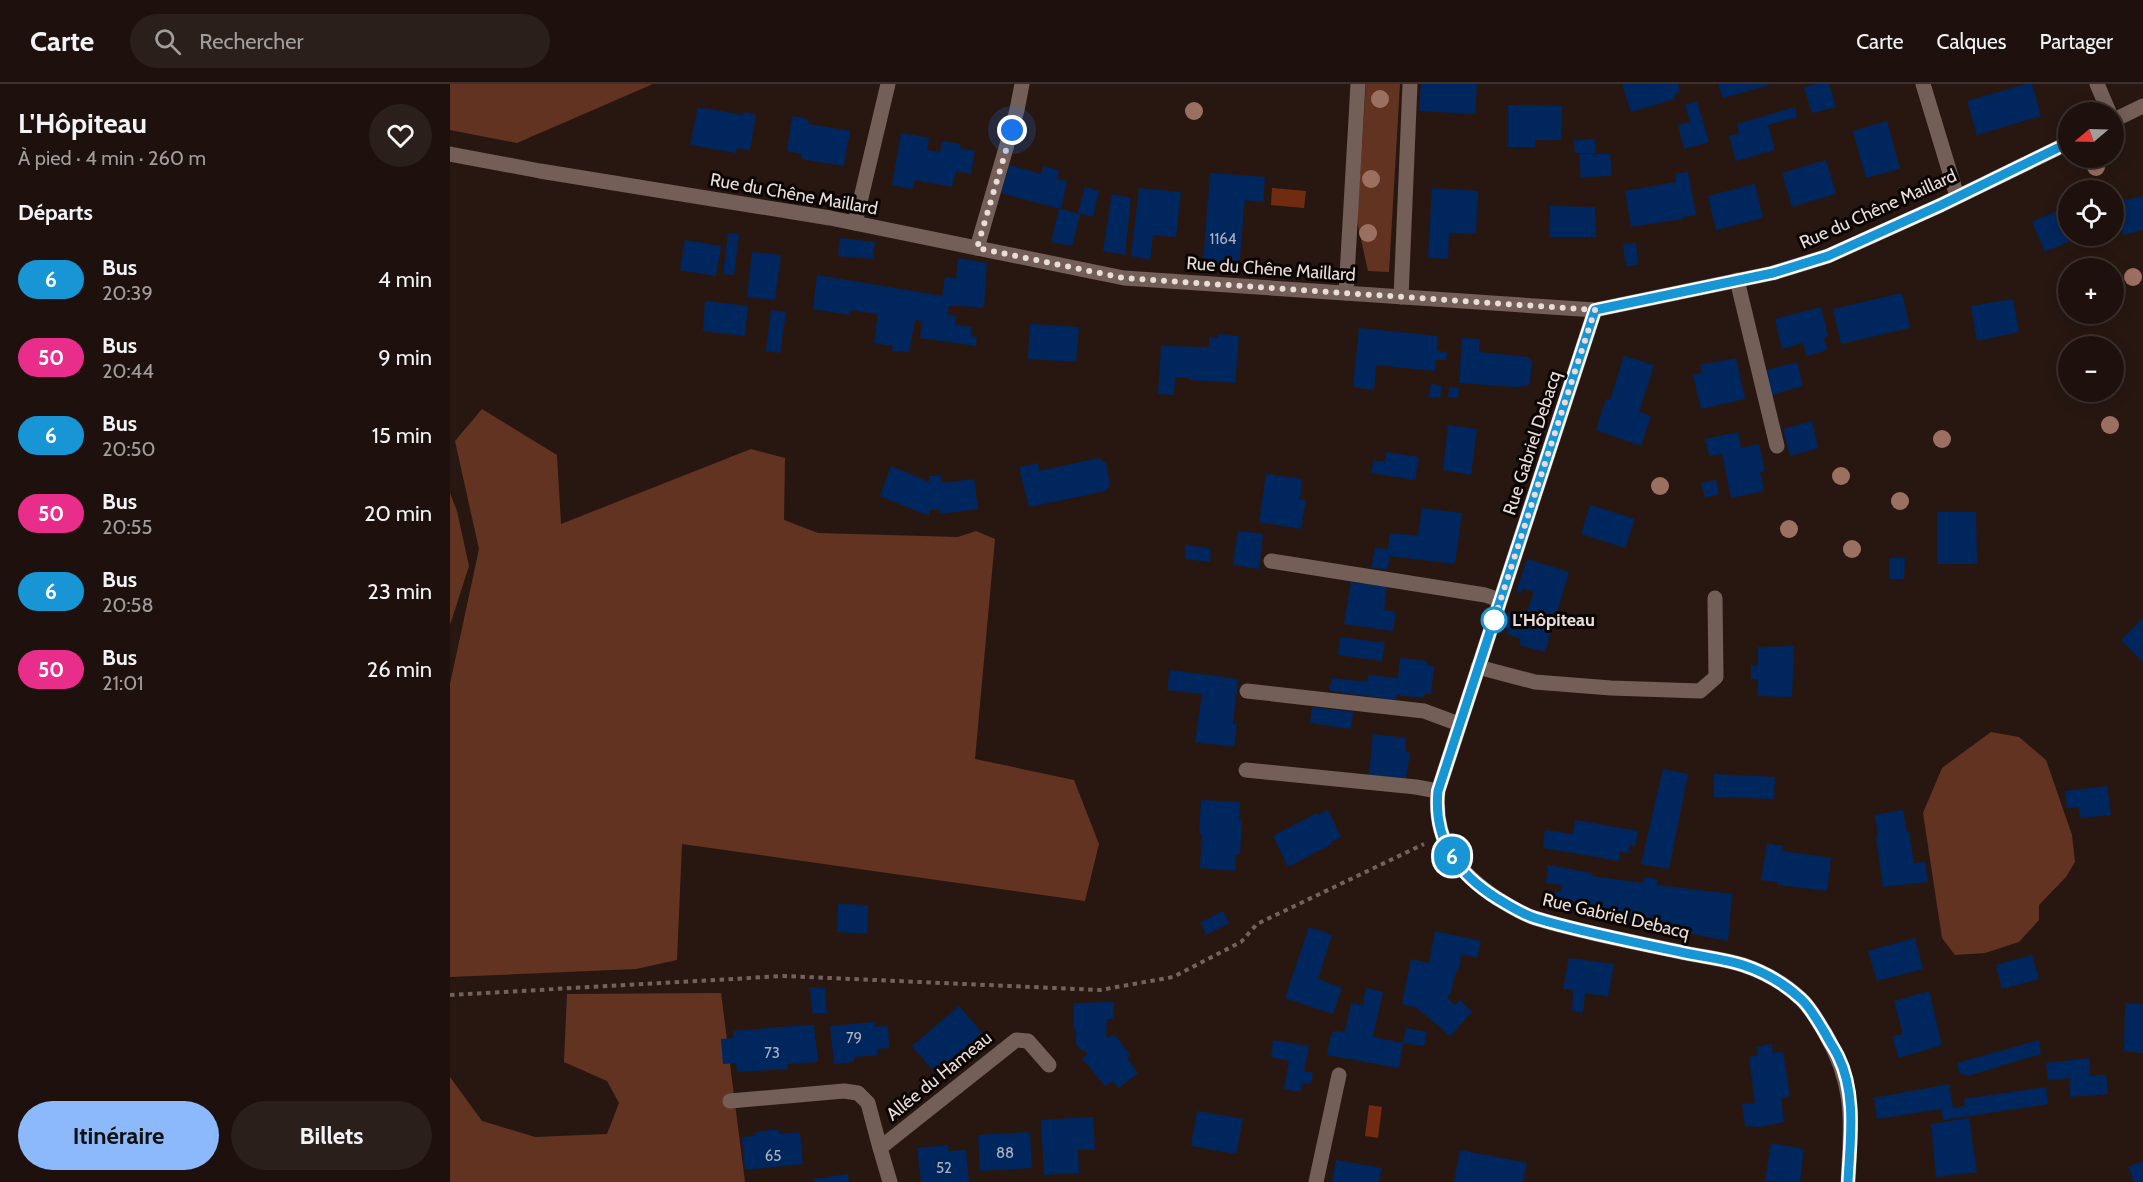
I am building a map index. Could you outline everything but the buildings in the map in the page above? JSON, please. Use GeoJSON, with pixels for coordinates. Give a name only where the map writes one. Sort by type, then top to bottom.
{"type":"FeatureCollection","features":[{"type":"Feature","properties":{"kind":"street"},"geometry":{"type":"LineString","coordinates":[[855,223],[888,84]]}},
{"type":"Feature","properties":{"kind":"street"},"geometry":{"type":"LineString","coordinates":[[977,248],[1017,110],[1022,84]]}},
{"type":"Feature","properties":{"kind":"street"},"geometry":{"type":"LineString","coordinates":[[1346,293],[1358,84]]}},
{"type":"Feature","properties":{"kind":"street"},"geometry":{"type":"LineString","coordinates":[[1401,297],[1410,84]]}},
{"type":"Feature","properties":{"kind":"street"},"geometry":{"type":"LineString","coordinates":[[1923,84],[1957,196]]}},
{"type":"Feature","properties":{"kind":"street"},"geometry":{"type":"LineString","coordinates":[[2097,84],[2105,102]]}},
{"type":"Feature","properties":{"kind":"street"},"geometry":{"type":"LineString","coordinates":[[2124,115],[2143,106]]}},
{"type":"Feature","properties":{"kind":"street","name":"Rue du Chêne Maillard"},"geometry":{"type":"LineString","coordinates":[[450,154],[855,223],[1124,278],[1595,310],[1773,273],[1828,256],[2058,148]]}},
{"type":"Feature","properties":{"kind":"street"},"geometry":{"type":"LineString","coordinates":[[1737,280],[1777,446]]}},
{"type":"Feature","properties":{"kind":"street","name":"Rue Gabriel Debacq"},"geometry":{"type":"LineString","coordinates":[[1595,310],[1438,791],[1437,820],[1451,855],[1464,873],[1477,885],[1533,917],[1605,936],[1740,964],[1776,980],[1803,1000],[1835,1051],[1844,1072],[1851,1123],[1848,1182]]}},
{"type":"Feature","properties":{"kind":"street"},"geometry":{"type":"LineString","coordinates":[[1270,561],[1485,595],[1500,600]]}},
{"type":"Feature","properties":{"kind":"street"},"geometry":{"type":"LineString","coordinates":[[1478,667],[1535,682],[1622,688],[1701,690],[1716,677],[1715,598]]}},
{"type":"Feature","properties":{"kind":"street"},"geometry":{"type":"LineString","coordinates":[[1247,692],[1424,711],[1459,724]]}},
{"type":"Feature","properties":{"kind":"street"},"geometry":{"type":"LineString","coordinates":[[1246,770],[1438,791]]}},
{"type":"Feature","properties":{"kind":"street","name":"Allée du Hameau"},"geometry":{"type":"LineString","coordinates":[[880,1148],[1016,1040],[1028,1041],[1049,1065]]}},
{"type":"Feature","properties":{"kind":"street"},"geometry":{"type":"LineString","coordinates":[[1316,1182],[1339,1075]]}},
{"type":"Feature","properties":{"kind":"street","name":"Allée du Hameau"},"geometry":{"type":"LineString","coordinates":[[730,1101],[844,1091],[858,1093],[868,1103],[890,1182]]}},
{"type":"Feature","properties":{"kind":"path"},"geometry":{"type":"LineString","coordinates":[[450,995],[784,976],[1100,990],[1173,977],[1241,942],[1257,924],[1404,852],[1442,837]]}},
{"type":"Feature","properties":{"kind":"shaded area"},"geometry":{"type":"Polygon","coordinates":[[[450,84],[653,84],[517,143],[450,130],[450,84]]]}},
{"type":"Feature","properties":{"kind":"shaded area"},"geometry":{"type":"Polygon","coordinates":[[[1366,84],[1400,84],[1389,272],[1368,271],[1357,221],[1366,84]]]}},
{"type":"Feature","properties":{"kind":"shaded area"},"geometry":{"type":"Polygon","coordinates":[[[1272,188],[1306,191],[1304,208],[1271,205],[1272,188]]]}},
{"type":"Feature","properties":{"kind":"shaded area"},"geometry":{"type":"Polygon","coordinates":[[[482,409],[557,455],[561,524],[751,449],[785,458],[784,520],[818,533],[958,537],[976,531],[995,539],[975,759],[1074,780],[1099,844],[1085,901],[682,844],[677,960],[636,969],[450,977],[450,684],[479,549],[455,441],[482,409]]]}},
{"type":"Feature","properties":{"kind":"shaded area"},"geometry":{"type":"Polygon","coordinates":[[[450,493],[457,511],[469,566],[450,625],[450,493]]]}},
{"type":"Feature","properties":{"kind":"shaded area"},"geometry":{"type":"Polygon","coordinates":[[[1991,732],[2019,737],[2046,760],[2072,835],[2075,862],[2066,877],[2039,905],[2039,920],[2019,942],[1985,953],[1955,955],[1942,938],[1923,813],[1942,768],[1991,732]]]}},
{"type":"Feature","properties":{"kind":"shaded area"},"geometry":{"type":"Polygon","coordinates":[[[721,993],[745,1182],[450,1182],[450,1077],[482,1121],[535,1137],[607,1134],[619,1103],[607,1081],[564,1062],[567,994],[721,993]]]}},
{"type":"Feature","properties":{"kind":"shaded area"},"geometry":{"type":"Polygon","coordinates":[[[1369,1105],[1382,1107],[1378,1138],[1365,1136],[1369,1105]]]}},
{"type":"Feature","properties":{"kind":"bus line","name":"6"},"geometry":{"type":"LineString","coordinates":[[1848,1182],[1851,1123],[1844,1072],[1839,1058],[1803,1000],[1776,980],[1740,964],[1605,936],[1533,917],[1509,905],[1477,885],[1464,873],[1451,855],[1437,820],[1438,791],[1450,748],[1595,310],[1773,273],[1828,256],[1941,205],[2058,148]]}},
{"type":"Feature","properties":{"kind":"place","name":"L'Hôpiteau"},"geometry":{"type":"Point","coordinates":[1494,620]}},
{"type":"Feature","properties":{"kind":"route"},"geometry":{"type":"LineString","coordinates":[[1012,130],[977,248],[1124,278],[1595,310],[1494,620]]}}]}
